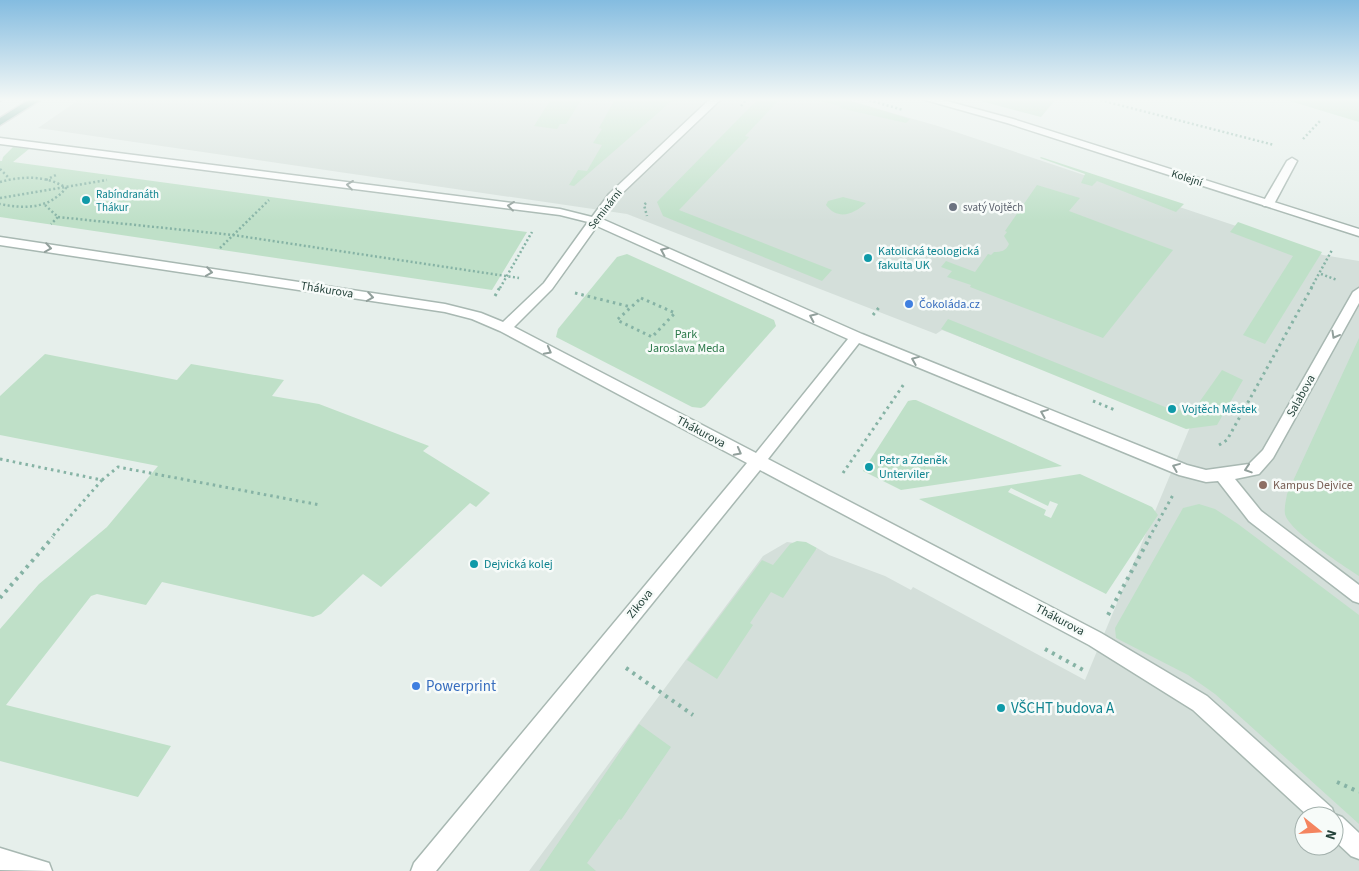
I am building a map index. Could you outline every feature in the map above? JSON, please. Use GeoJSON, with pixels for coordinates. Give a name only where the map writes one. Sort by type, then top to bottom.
{"type":"FeatureCollection","features":[{"type":"Feature","properties":{"kind":"street"},"geometry":{"type":"LineString","coordinates":[[0,140],[544,210],[596,221],[857,337],[1185,471],[1206,476],[1223,475],[1255,516],[1359,595]]}},
{"type":"Feature","properties":{"kind":"street","name":"Seminární"},"geometry":{"type":"LineString","coordinates":[[505,328],[548,286],[613,196],[673,140]]}},
{"type":"Feature","properties":{"kind":"street","name":"Kolejní"},"geometry":{"type":"LineString","coordinates":[[1068,140],[1359,233]]}},
{"type":"Feature","properties":{"kind":"street"},"geometry":{"type":"LineString","coordinates":[[1268,204],[1292,161]]}},
{"type":"Feature","properties":{"kind":"street","name":"Thákurova"},"geometry":{"type":"LineString","coordinates":[[0,241],[445,308],[476,316],[505,328],[1095,639],[1200,702],[1313,806]]}},
{"type":"Feature","properties":{"kind":"street","name":"Salabova"},"geometry":{"type":"LineString","coordinates":[[1223,475],[1253,470],[1268,454],[1359,292]]}},
{"type":"Feature","properties":{"kind":"street","name":"Zikova"},"geometry":{"type":"LineString","coordinates":[[422,871],[857,337]]}},
{"type":"Feature","properties":{"kind":"street"},"geometry":{"type":"LineString","coordinates":[[1344,834],[1359,848]]}},
{"type":"Feature","properties":{"kind":"street"},"geometry":{"type":"LineString","coordinates":[[0,860],[42,871]]}},
{"type":"Feature","properties":{"kind":"path"},"geometry":{"type":"LineString","coordinates":[[1254,140],[1279,146]]}},
{"type":"Feature","properties":{"kind":"path"},"geometry":{"type":"LineString","coordinates":[[1299,143],[1302,140]]}},
{"type":"Feature","properties":{"kind":"path"},"geometry":{"type":"LineString","coordinates":[[0,169],[10,178]]}},
{"type":"Feature","properties":{"kind":"path"},"geometry":{"type":"LineString","coordinates":[[0,182],[10,178],[31,178],[45,180],[66,188]]}},
{"type":"Feature","properties":{"kind":"path"},"geometry":{"type":"LineString","coordinates":[[197,271],[291,178]]}},
{"type":"Feature","properties":{"kind":"path"},"geometry":{"type":"LineString","coordinates":[[0,198],[66,188]]}},
{"type":"Feature","properties":{"kind":"path"},"geometry":{"type":"LineString","coordinates":[[0,204],[8,206],[45,206],[66,188]]}},
{"type":"Feature","properties":{"kind":"path"},"geometry":{"type":"LineString","coordinates":[[644,205],[646,215],[652,218]]}},
{"type":"Feature","properties":{"kind":"path"},"geometry":{"type":"LineString","coordinates":[[507,276],[544,210]]}},
{"type":"Feature","properties":{"kind":"path"},"geometry":{"type":"LineString","coordinates":[[58,217],[233,235],[507,276],[631,307]]}},
{"type":"Feature","properties":{"kind":"path"},"geometry":{"type":"LineString","coordinates":[[1084,670],[1095,639],[1199,445],[1217,446],[1227,440],[1321,274],[1333,248],[1324,245]]}},
{"type":"Feature","properties":{"kind":"path"},"geometry":{"type":"LineString","coordinates":[[641,298],[675,313],[652,336],[617,320],[631,307],[641,298]]}},
{"type":"Feature","properties":{"kind":"path"},"geometry":{"type":"LineString","coordinates":[[873,315],[881,306]]}},
{"type":"Feature","properties":{"kind":"path"},"geometry":{"type":"LineString","coordinates":[[865,312],[882,318]]}},
{"type":"Feature","properties":{"kind":"path"},"geometry":{"type":"LineString","coordinates":[[827,497],[919,361]]}},
{"type":"Feature","properties":{"kind":"path"},"geometry":{"type":"LineString","coordinates":[[1085,398],[1120,412]]}},
{"type":"Feature","properties":{"kind":"path"},"geometry":{"type":"LineString","coordinates":[[0,459],[102,480]]}},
{"type":"Feature","properties":{"kind":"path"},"geometry":{"type":"LineString","coordinates":[[0,598],[102,480],[118,467],[320,505]]}},
{"type":"Feature","properties":{"kind":"path"},"geometry":{"type":"LineString","coordinates":[[1042,647],[1093,675]]}},
{"type":"Feature","properties":{"kind":"path"},"geometry":{"type":"LineString","coordinates":[[602,651],[693,715]]}},
{"type":"Feature","properties":{"kind":"shaded area","name":"Kampus Dejvice"},"geometry":{"type":"Polygon","coordinates":[[[118,140],[979,140],[1323,255],[1359,261],[1359,871],[529,871],[763,556],[787,542],[802,544],[816,550],[817,548],[829,555],[885,576],[911,590],[913,587],[1085,680],[1190,427],[942,330],[936,334],[627,214],[118,140]]]}},
{"type":"Feature","properties":{"kind":"green space"},"geometry":{"type":"Polygon","coordinates":[[[595,140],[627,140],[574,186],[569,185],[578,170],[587,171],[602,145],[593,143],[595,140]]]}},
{"type":"Feature","properties":{"kind":"green space"},"geometry":{"type":"Polygon","coordinates":[[[718,140],[746,140],[679,210],[832,270],[822,281],[663,216],[657,202],[718,140]]]}},
{"type":"Feature","properties":{"kind":"green space"},"geometry":{"type":"Polygon","coordinates":[[[13,147],[29,149],[13,162],[527,232],[492,290],[0,217],[0,161],[13,147]]]}},
{"type":"Feature","properties":{"kind":"green space"},"geometry":{"type":"Polygon","coordinates":[[[1041,157],[1184,204],[1176,212],[1097,181],[1092,186],[1081,183],[1085,174],[1041,157]]]}},
{"type":"Feature","properties":{"kind":"green space"},"geometry":{"type":"Polygon","coordinates":[[[1037,185],[1080,198],[1069,211],[1173,250],[1103,338],[947,277],[952,271],[941,267],[946,261],[975,272],[988,254],[991,255],[994,252],[1005,250],[1009,244],[1004,236],[1007,232],[1005,231],[1037,185]]]}},
{"type":"Feature","properties":{"kind":"green space"},"geometry":{"type":"Polygon","coordinates":[[[843,197],[866,203],[851,213],[846,214],[836,213],[826,205],[828,201],[843,197]]]}},
{"type":"Feature","properties":{"kind":"green space"},"geometry":{"type":"Polygon","coordinates":[[[1238,222],[1322,252],[1265,344],[1243,335],[1293,256],[1230,232],[1238,222]]]}},
{"type":"Feature","properties":{"kind":"green space","name":"Park Jaroslava Meda"},"geometry":{"type":"Polygon","coordinates":[[[627,254],[774,320],[776,326],[705,406],[701,408],[692,407],[556,337],[558,329],[617,257],[627,254]]]}},
{"type":"Feature","properties":{"kind":"green space"},"geometry":{"type":"Polygon","coordinates":[[[948,319],[1175,411],[1177,409],[1184,412],[1186,408],[1193,411],[1222,370],[1243,380],[1217,425],[1186,429],[941,329],[948,319]]]}},
{"type":"Feature","properties":{"kind":"green space"},"geometry":{"type":"Polygon","coordinates":[[[1359,338],[1359,576],[1296,529],[1288,521],[1285,509],[1287,494],[1359,338]]]}},
{"type":"Feature","properties":{"kind":"green space"},"geometry":{"type":"Polygon","coordinates":[[[45,354],[177,380],[191,364],[284,380],[272,396],[319,404],[429,446],[423,451],[490,493],[476,507],[470,503],[381,587],[363,574],[321,614],[313,617],[162,582],[146,605],[97,594],[91,596],[6,705],[171,746],[138,797],[0,761],[0,629],[39,584],[107,527],[158,466],[0,435],[0,396],[45,354]]]}},
{"type":"Feature","properties":{"kind":"green space"},"geometry":{"type":"Polygon","coordinates":[[[916,400],[1062,466],[901,490],[863,471],[908,401],[916,400]]]}},
{"type":"Feature","properties":{"kind":"green space"},"geometry":{"type":"Polygon","coordinates":[[[1080,474],[1152,507],[1158,515],[1106,594],[919,499],[1080,474]],[[1011,488],[1008,492],[1046,510],[1044,515],[1051,518],[1058,504],[1050,501],[1048,506],[1011,488]]]}},
{"type":"Feature","properties":{"kind":"green space"},"geometry":{"type":"Polygon","coordinates":[[[1199,504],[1215,509],[1238,524],[1359,615],[1359,824],[1344,810],[1344,806],[1339,806],[1215,694],[1188,675],[1116,638],[1115,628],[1183,508],[1199,504]]]}},
{"type":"Feature","properties":{"kind":"green space"},"geometry":{"type":"Polygon","coordinates":[[[797,541],[806,542],[817,548],[783,598],[771,592],[750,623],[753,625],[717,679],[687,660],[762,560],[773,565],[790,544],[797,541]]]}},
{"type":"Feature","properties":{"kind":"green space"},"geometry":{"type":"Polygon","coordinates":[[[639,724],[671,747],[621,820],[619,819],[587,863],[596,871],[539,871],[639,724]]]}},
{"type":"Feature","properties":{"kind":"place","name":"Rabíndranáth Thákur"},"geometry":{"type":"Point","coordinates":[86,200]}},
{"type":"Feature","properties":{"kind":"place","name":"svatý Vojtěch"},"geometry":{"type":"Point","coordinates":[953,207]}},
{"type":"Feature","properties":{"kind":"place","name":"Katolická teologická fakulta UK"},"geometry":{"type":"Point","coordinates":[868,258]}},
{"type":"Feature","properties":{"kind":"place","name":"Čokoláda.cz"},"geometry":{"type":"Point","coordinates":[909,304]}},
{"type":"Feature","properties":{"kind":"place","name":"Vojtěch Městek"},"geometry":{"type":"Point","coordinates":[1172,409]}},
{"type":"Feature","properties":{"kind":"place","name":"Petr a Zdeněk Unterviler"},"geometry":{"type":"Point","coordinates":[869,467]}},
{"type":"Feature","properties":{"kind":"place","name":"Kampus Dejvice"},"geometry":{"type":"Point","coordinates":[1263,485]}},
{"type":"Feature","properties":{"kind":"place","name":"Dejvická kolej"},"geometry":{"type":"Point","coordinates":[474,564]}},
{"type":"Feature","properties":{"kind":"place","name":"Powerprint"},"geometry":{"type":"Point","coordinates":[416,686]}},
{"type":"Feature","properties":{"kind":"place","name":"VŠCHT budova A"},"geometry":{"type":"Point","coordinates":[1001,708]}}]}
